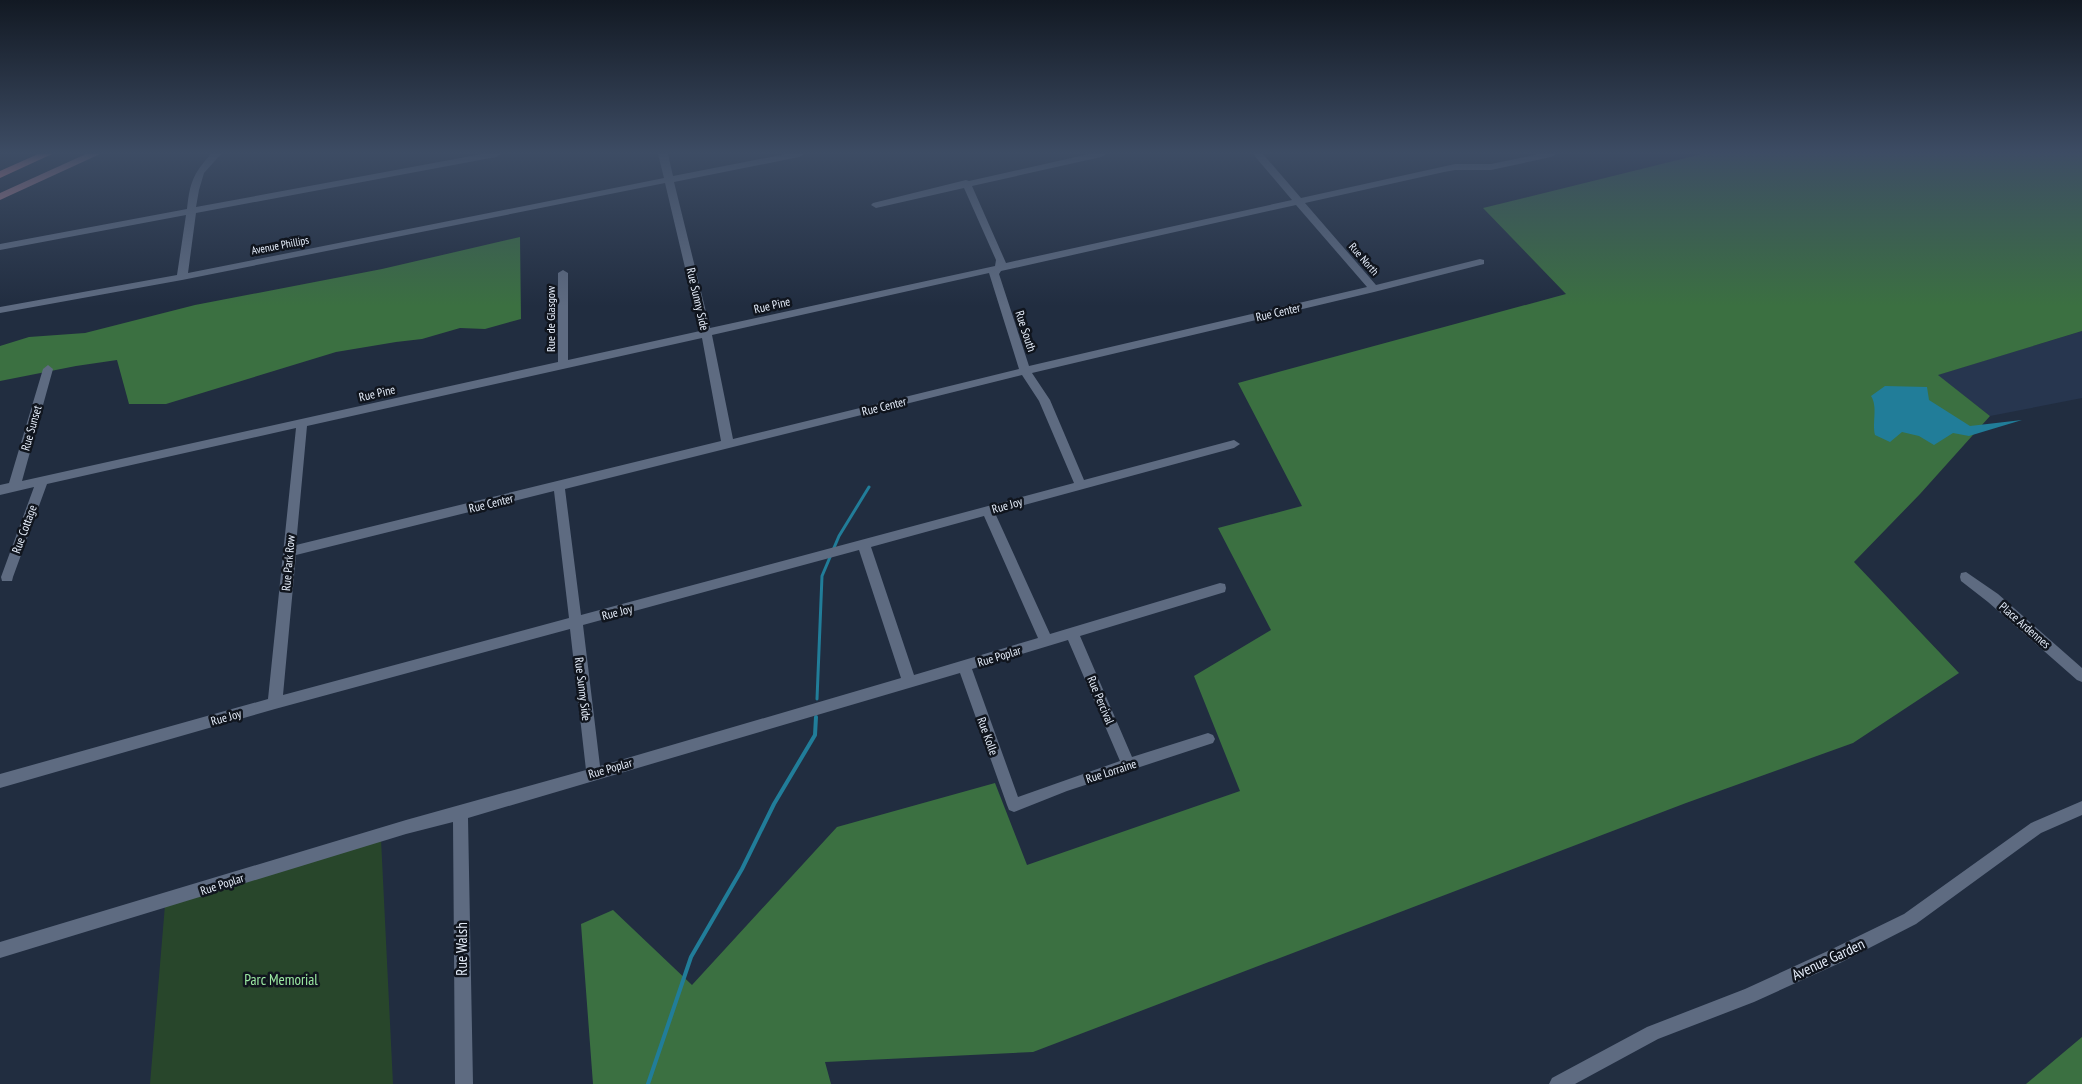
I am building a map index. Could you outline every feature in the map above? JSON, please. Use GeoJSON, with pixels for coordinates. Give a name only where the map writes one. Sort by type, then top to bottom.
{"type":"FeatureCollection","features":[{"type":"Feature","properties":{"kind":"street"},"geometry":{"type":"LineString","coordinates":[[182,277],[192,205]]}},
{"type":"Feature","properties":{"kind":"street"},"geometry":{"type":"LineString","coordinates":[[0,247],[225,205]]}},
{"type":"Feature","properties":{"kind":"street","name":"Avenue Phillips"},"geometry":{"type":"LineString","coordinates":[[0,310],[182,277],[546,205]]}},
{"type":"Feature","properties":{"kind":"street","name":"Rue Sunny Side"},"geometry":{"type":"LineString","coordinates":[[676,205],[706,333],[728,445]]}},
{"type":"Feature","properties":{"kind":"street","name":"Rue South"},"geometry":{"type":"LineString","coordinates":[[976,205],[1001,260],[994,274],[1025,372],[1044,400],[1080,484]]}},
{"type":"Feature","properties":{"kind":"street","name":"Rue Pine"},"geometry":{"type":"LineString","coordinates":[[0,490],[1281,205]]}},
{"type":"Feature","properties":{"kind":"street","name":"Rue North"},"geometry":{"type":"LineString","coordinates":[[1300,205],[1374,289]]}},
{"type":"Feature","properties":{"kind":"street","name":"Rue Center"},"geometry":{"type":"LineString","coordinates":[[289,552],[1480,262]]}},
{"type":"Feature","properties":{"kind":"street","name":"Rue de Glasgow"},"geometry":{"type":"LineString","coordinates":[[563,273],[563,365]]}},
{"type":"Feature","properties":{"kind":"street","name":"Rue Sunset"},"geometry":{"type":"LineString","coordinates":[[14,487],[48,369]]}},
{"type":"Feature","properties":{"kind":"street","name":"Rue Park Row"},"geometry":{"type":"LineString","coordinates":[[275,703],[302,423]]}},
{"type":"Feature","properties":{"kind":"street","name":"Rue Joy"},"geometry":{"type":"LineString","coordinates":[[0,781],[275,703],[864,545],[1080,484],[1234,444]]}},
{"type":"Feature","properties":{"kind":"street","name":"Rue Cottage"},"geometry":{"type":"LineString","coordinates":[[7,577],[42,481]]}},
{"type":"Feature","properties":{"kind":"street","name":"Rue Sunny Side"},"geometry":{"type":"LineString","coordinates":[[559,486],[594,773]]}},
{"type":"Feature","properties":{"kind":"street"},"geometry":{"type":"LineString","coordinates":[[988,511],[1046,641]]}},
{"type":"Feature","properties":{"kind":"street"},"geometry":{"type":"LineString","coordinates":[[864,545],[909,681]]}},
{"type":"Feature","properties":{"kind":"street","name":"Place Ardennes"},"geometry":{"type":"LineString","coordinates":[[1966,577],[1993,598],[2082,676]]}},
{"type":"Feature","properties":{"kind":"street","name":"Rue Poplar"},"geometry":{"type":"LineString","coordinates":[[0,950],[406,827],[460,813],[964,666],[1220,588]]}},
{"type":"Feature","properties":{"kind":"street","name":"Rue Percival"},"geometry":{"type":"LineString","coordinates":[[1072,634],[1129,766]]}},
{"type":"Feature","properties":{"kind":"street","name":"Rue Kolle"},"geometry":{"type":"LineString","coordinates":[[964,666],[1014,805]]}},
{"type":"Feature","properties":{"kind":"street","name":"Rue Lorraine"},"geometry":{"type":"LineString","coordinates":[[1014,805],[1066,785],[1208,739]]}},
{"type":"Feature","properties":{"kind":"street","name":"Avenue Garden"},"geometry":{"type":"LineString","coordinates":[[1558,1084],[1653,1033],[1748,996],[1836,956],[1910,919],[2036,828],[2082,808]]}},
{"type":"Feature","properties":{"kind":"street","name":"Rue Walsh"},"geometry":{"type":"LineString","coordinates":[[460,813],[464,1084]]}},
{"type":"Feature","properties":{"kind":"shaded area"},"geometry":{"type":"Polygon","coordinates":[[[2082,331],[2082,398],[1990,416],[1937,375],[2082,331]]]}},
{"type":"Feature","properties":{"kind":"shaded area"},"geometry":{"type":"Polygon","coordinates":[[[1885,386],[1927,387],[1929,400],[1970,426],[2022,420],[1969,436],[1953,433],[1934,445],[1919,436],[1902,432],[1890,442],[1875,435],[1875,410],[1871,396],[1885,386]]]}},
{"type":"Feature","properties":{"kind":"green space"},"geometry":{"type":"Polygon","coordinates":[[[1497,205],[2082,205],[2082,331],[1938,375],[1990,416],[1920,494],[1854,562],[1959,673],[1853,743],[1686,803],[1033,1052],[825,1062],[831,1084],[593,1084],[581,924],[613,910],[692,985],[837,827],[995,783],[1027,865],[1240,791],[1194,676],[1271,630],[1218,528],[1302,506],[1238,383],[1566,294],[1483,208],[1497,205]]]}},
{"type":"Feature","properties":{"kind":"green space"},"geometry":{"type":"Polygon","coordinates":[[[520,237],[521,319],[485,329],[460,328],[422,339],[336,352],[166,404],[129,404],[117,360],[0,381],[0,346],[29,337],[85,333],[195,305],[382,269],[520,237]]]}},
{"type":"Feature","properties":{"kind":"green space","name":"Parc Memorial"},"geometry":{"type":"Polygon","coordinates":[[[381,839],[393,1084],[150,1084],[165,905],[381,839]]]}},
{"type":"Feature","properties":{"kind":"green space"},"geometry":{"type":"Polygon","coordinates":[[[2082,1037],[2082,1084],[2026,1084],[2082,1037]]]}},
{"type":"Feature","properties":{"kind":"waterway"},"geometry":{"type":"LineString","coordinates":[[817,699],[822,576],[839,536],[869,487]]}},
{"type":"Feature","properties":{"kind":"waterway"},"geometry":{"type":"LineString","coordinates":[[648,1084],[691,957],[742,869],[774,804],[815,735],[816,717]]}}]}
